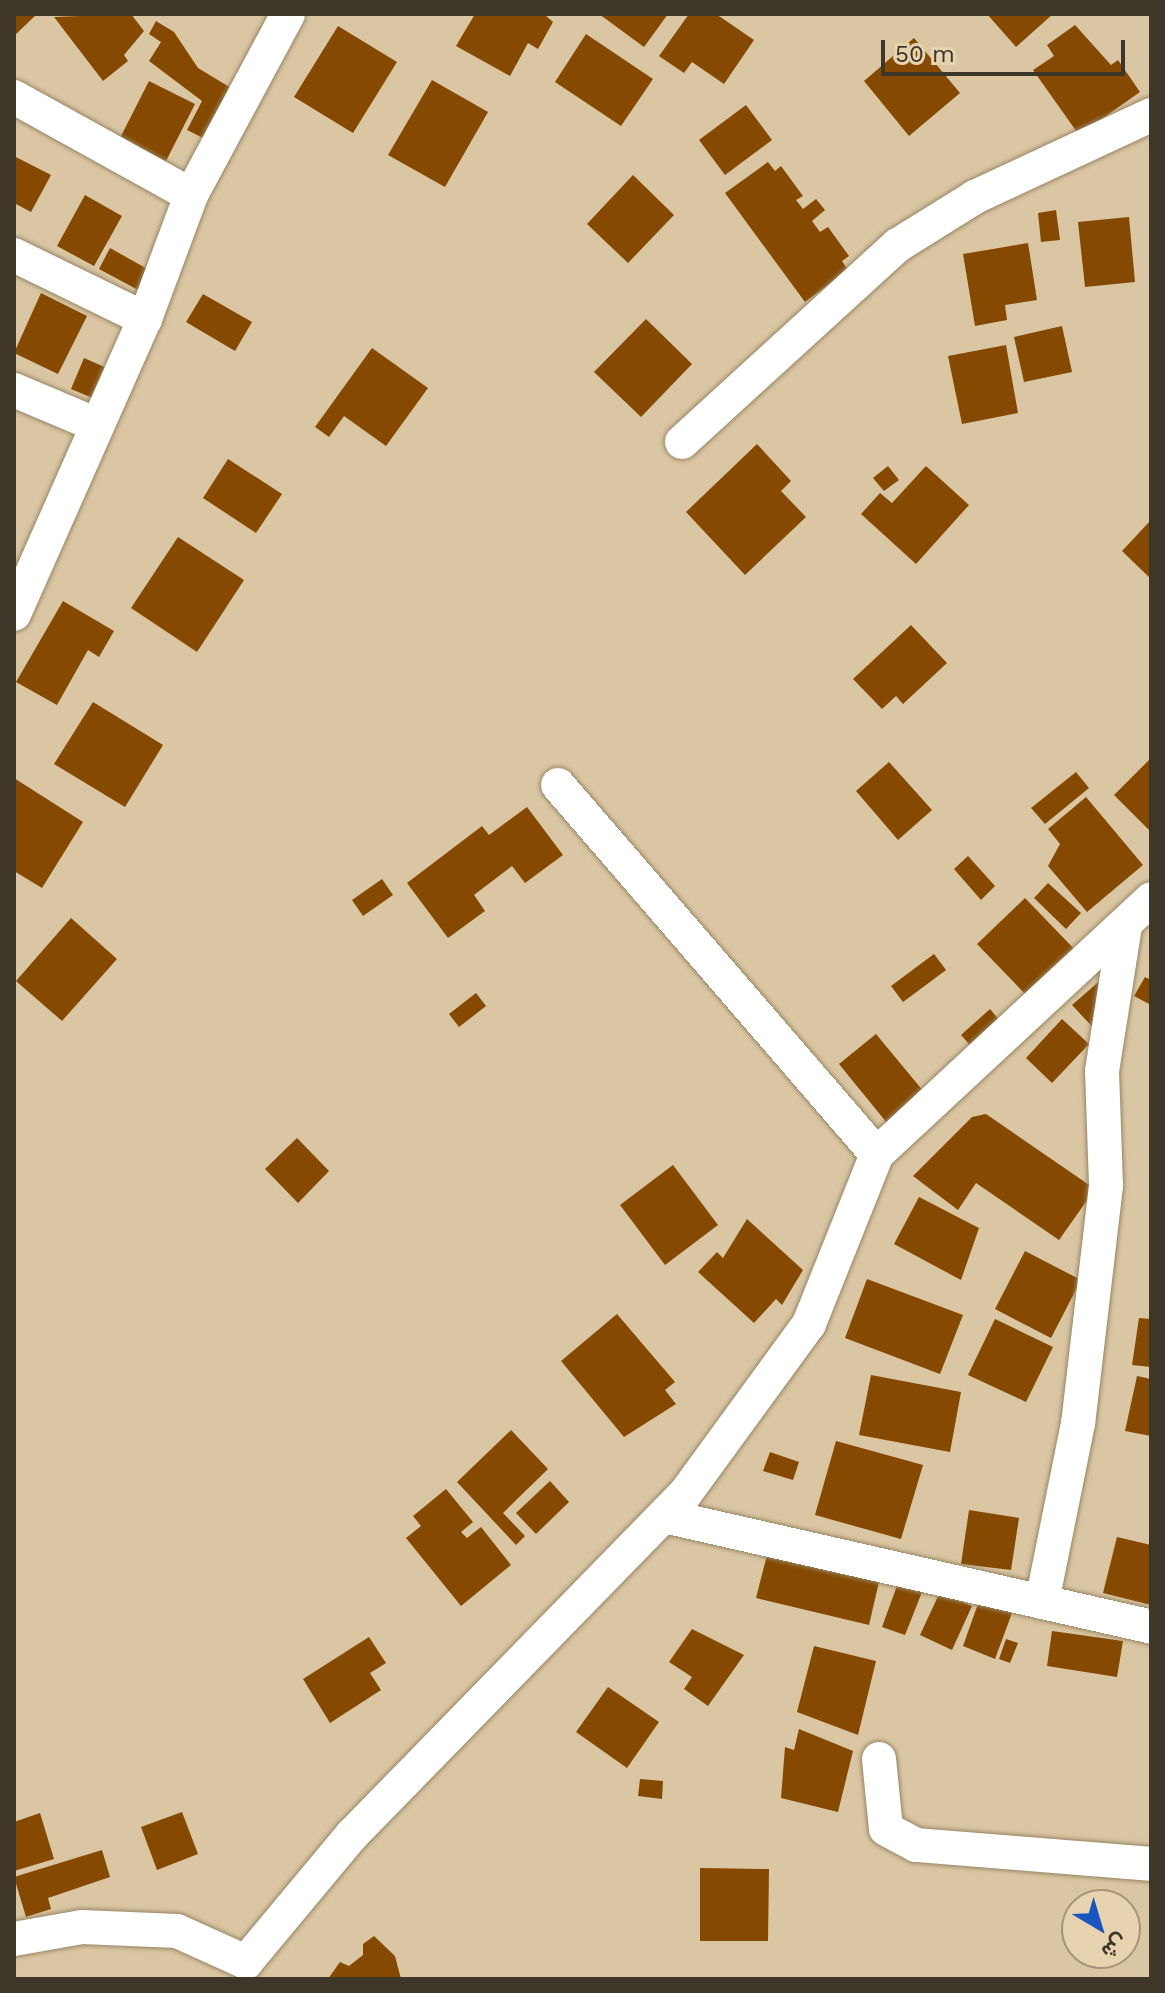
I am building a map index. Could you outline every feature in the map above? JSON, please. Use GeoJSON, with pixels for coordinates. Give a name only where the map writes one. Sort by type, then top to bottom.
{"type":"FeatureCollection","features":[{"type":"Feature","properties":{"kind":"street"},"geometry":{"type":"LineString","coordinates":[[14,614],[145,319],[191,195],[288,14]]}},
{"type":"Feature","properties":{"kind":"street"},"geometry":{"type":"LineString","coordinates":[[14,97],[191,195]]}},
{"type":"Feature","properties":{"kind":"street"},"geometry":{"type":"LineString","coordinates":[[682,442],[898,245],[975,197],[1151,115]]}},
{"type":"Feature","properties":{"kind":"street"},"geometry":{"type":"LineString","coordinates":[[14,255],[145,319]]}},
{"type":"Feature","properties":{"kind":"street"},"geometry":{"type":"LineString","coordinates":[[14,390],[97,425]]}},
{"type":"Feature","properties":{"kind":"street"},"geometry":{"type":"LineString","coordinates":[[558,785],[877,1154]]}},
{"type":"Feature","properties":{"kind":"street"},"geometry":{"type":"LineString","coordinates":[[14,1939],[82,1927],[177,1931],[245,1973],[343,1845],[664,1516],[809,1324],[877,1154],[1151,899]]}},
{"type":"Feature","properties":{"kind":"street"},"geometry":{"type":"LineString","coordinates":[[1042,1602],[1078,1424],[1106,1185],[1102,1071],[1125,925]]}},
{"type":"Feature","properties":{"kind":"street"},"geometry":{"type":"LineString","coordinates":[[664,1516],[1151,1627]]}},
{"type":"Feature","properties":{"kind":"street"},"geometry":{"type":"LineString","coordinates":[[879,1759],[886,1829],[916,1845],[1151,1864]]}},
{"type":"Feature","properties":{"kind":"building"},"geometry":{"type":"Polygon","coordinates":[[[14,14],[37,14],[14,36],[14,14]]]}},
{"type":"Feature","properties":{"kind":"building"},"geometry":{"type":"Polygon","coordinates":[[[131,14],[144,31],[124,55],[128,61],[103,81],[54,17],[131,14]]]}},
{"type":"Feature","properties":{"kind":"building"},"geometry":{"type":"Polygon","coordinates":[[[475,14],[544,14],[553,22],[538,49],[528,43],[510,76],[456,46],[475,14]]]}},
{"type":"Feature","properties":{"kind":"building"},"geometry":{"type":"Polygon","coordinates":[[[599,14],[668,14],[644,47],[599,14]]]}},
{"type":"Feature","properties":{"kind":"building"},"geometry":{"type":"Polygon","coordinates":[[[689,14],[716,14],[754,40],[724,84],[692,62],[684,73],[659,56],[689,14]]]}},
{"type":"Feature","properties":{"kind":"building"},"geometry":{"type":"Polygon","coordinates":[[[987,14],[1053,14],[1016,47],[987,14]]]}},
{"type":"Feature","properties":{"kind":"building"},"geometry":{"type":"Polygon","coordinates":[[[156,21],[174,32],[198,68],[236,91],[209,141],[187,130],[202,101],[149,61],[161,42],[149,34],[156,21]]]}},
{"type":"Feature","properties":{"kind":"building"},"geometry":{"type":"Polygon","coordinates":[[[1075,25],[1111,65],[1118,60],[1140,92],[1079,135],[1033,70],[1054,56],[1047,45],[1075,25]]]}},
{"type":"Feature","properties":{"kind":"building"},"geometry":{"type":"Polygon","coordinates":[[[338,26],[397,62],[353,133],[294,97],[338,26]]]}},
{"type":"Feature","properties":{"kind":"building"},"geometry":{"type":"Polygon","coordinates":[[[586,34],[653,79],[621,126],[555,82],[586,34]]]}},
{"type":"Feature","properties":{"kind":"building"},"geometry":{"type":"Polygon","coordinates":[[[914,38],[960,93],[909,136],[864,81],[914,38]]]}},
{"type":"Feature","properties":{"kind":"building"},"geometry":{"type":"Polygon","coordinates":[[[432,80],[488,112],[445,187],[388,155],[432,80]]]}},
{"type":"Feature","properties":{"kind":"building"},"geometry":{"type":"Polygon","coordinates":[[[149,81],[195,104],[166,161],[120,138],[149,81]]]}},
{"type":"Feature","properties":{"kind":"building"},"geometry":{"type":"Polygon","coordinates":[[[746,105],[772,140],[725,175],[699,140],[746,105]]]}},
{"type":"Feature","properties":{"kind":"building"},"geometry":{"type":"Polygon","coordinates":[[[14,156],[51,175],[31,212],[14,203],[14,156]]]}},
{"type":"Feature","properties":{"kind":"building"},"geometry":{"type":"Polygon","coordinates":[[[768,162],[775,171],[781,166],[803,196],[796,200],[803,209],[816,199],[825,210],[812,221],[820,232],[828,227],[849,256],[842,261],[848,270],[805,302],[725,193],[768,162]]]}},
{"type":"Feature","properties":{"kind":"building"},"geometry":{"type":"Polygon","coordinates":[[[633,175],[674,215],[628,263],[587,224],[633,175]]]}},
{"type":"Feature","properties":{"kind":"building"},"geometry":{"type":"Polygon","coordinates":[[[85,195],[122,216],[94,266],[57,246],[85,195]]]}},
{"type":"Feature","properties":{"kind":"building"},"geometry":{"type":"Polygon","coordinates":[[[1056,210],[1060,240],[1041,242],[1038,213],[1056,210]]]}},
{"type":"Feature","properties":{"kind":"building"},"geometry":{"type":"Polygon","coordinates":[[[1129,217],[1135,282],[1085,287],[1078,222],[1129,217]]]}},
{"type":"Feature","properties":{"kind":"building"},"geometry":{"type":"Polygon","coordinates":[[[1028,243],[1037,300],[1005,305],[1007,320],[975,326],[963,254],[1028,243]]]}},
{"type":"Feature","properties":{"kind":"building"},"geometry":{"type":"Polygon","coordinates":[[[110,248],[151,271],[140,291],[99,269],[110,248]]]}},
{"type":"Feature","properties":{"kind":"building"},"geometry":{"type":"Polygon","coordinates":[[[41,293],[87,316],[58,374],[14,353],[41,293]]]}},
{"type":"Feature","properties":{"kind":"building"},"geometry":{"type":"Polygon","coordinates":[[[203,294],[252,322],[235,351],[186,322],[203,294]]]}},
{"type":"Feature","properties":{"kind":"building"},"geometry":{"type":"Polygon","coordinates":[[[646,319],[692,364],[641,417],[594,372],[646,319]]]}},
{"type":"Feature","properties":{"kind":"building"},"geometry":{"type":"Polygon","coordinates":[[[1062,326],[1072,372],[1024,382],[1014,337],[1062,326]]]}},
{"type":"Feature","properties":{"kind":"building"},"geometry":{"type":"Polygon","coordinates":[[[1006,345],[1018,413],[962,424],[948,356],[1006,345]]]}},
{"type":"Feature","properties":{"kind":"building"},"geometry":{"type":"Polygon","coordinates":[[[372,348],[428,388],[386,446],[344,416],[329,437],[315,427],[372,348]]]}},
{"type":"Feature","properties":{"kind":"building"},"geometry":{"type":"Polygon","coordinates":[[[84,358],[109,369],[95,399],[71,389],[84,358]]]}},
{"type":"Feature","properties":{"kind":"building"},"geometry":{"type":"Polygon","coordinates":[[[757,444],[791,481],[781,491],[806,517],[745,575],[686,512],[757,444]]]}},
{"type":"Feature","properties":{"kind":"building"},"geometry":{"type":"Polygon","coordinates":[[[228,459],[282,494],[256,533],[203,498],[228,459]]]}},
{"type":"Feature","properties":{"kind":"building"},"geometry":{"type":"Polygon","coordinates":[[[888,466],[899,480],[884,491],[873,478],[888,466]]]}},
{"type":"Feature","properties":{"kind":"building"},"geometry":{"type":"Polygon","coordinates":[[[926,466],[969,505],[916,564],[861,514],[880,493],[892,503],[926,466]]]}},
{"type":"Feature","properties":{"kind":"building"},"geometry":{"type":"Polygon","coordinates":[[[1151,520],[1151,579],[1122,551],[1151,520]]]}},
{"type":"Feature","properties":{"kind":"building"},"geometry":{"type":"Polygon","coordinates":[[[178,537],[244,580],[197,652],[131,608],[178,537]]]}},
{"type":"Feature","properties":{"kind":"building"},"geometry":{"type":"Polygon","coordinates":[[[63,601],[114,631],[99,657],[88,650],[57,705],[16,682],[63,601]]]}},
{"type":"Feature","properties":{"kind":"building"},"geometry":{"type":"Polygon","coordinates":[[[911,625],[947,663],[903,704],[896,696],[882,709],[853,679],[911,625]]]}},
{"type":"Feature","properties":{"kind":"building"},"geometry":{"type":"Polygon","coordinates":[[[93,702],[163,745],[125,807],[54,764],[93,702]]]}},
{"type":"Feature","properties":{"kind":"building"},"geometry":{"type":"Polygon","coordinates":[[[1151,758],[1151,832],[1114,795],[1151,758]]]}},
{"type":"Feature","properties":{"kind":"building"},"geometry":{"type":"Polygon","coordinates":[[[889,762],[932,810],[898,840],[856,791],[889,762]]]}},
{"type":"Feature","properties":{"kind":"building"},"geometry":{"type":"Polygon","coordinates":[[[1076,772],[1089,788],[1045,824],[1031,808],[1076,772]]]}},
{"type":"Feature","properties":{"kind":"building"},"geometry":{"type":"Polygon","coordinates":[[[14,778],[83,822],[42,888],[14,871],[14,778]]]}},
{"type":"Feature","properties":{"kind":"building"},"geometry":{"type":"Polygon","coordinates":[[[1086,797],[1143,865],[1087,912],[1048,866],[1060,844],[1048,829],[1086,797]]]}},
{"type":"Feature","properties":{"kind":"building"},"geometry":{"type":"Polygon","coordinates":[[[527,807],[563,855],[525,883],[512,866],[474,895],[485,911],[448,938],[407,883],[482,826],[489,835],[527,807]]]}},
{"type":"Feature","properties":{"kind":"building"},"geometry":{"type":"Polygon","coordinates":[[[968,856],[995,886],[981,900],[954,869],[968,856]]]}},
{"type":"Feature","properties":{"kind":"building"},"geometry":{"type":"Polygon","coordinates":[[[382,879],[393,895],[363,916],[352,900],[382,879]]]}},
{"type":"Feature","properties":{"kind":"building"},"geometry":{"type":"Polygon","coordinates":[[[1048,883],[1081,913],[1066,929],[1034,898],[1048,883]]]}},
{"type":"Feature","properties":{"kind":"building"},"geometry":{"type":"Polygon","coordinates":[[[1025,898],[1079,954],[1031,1000],[977,944],[1025,898]]]}},
{"type":"Feature","properties":{"kind":"building"},"geometry":{"type":"Polygon","coordinates":[[[71,918],[117,959],[62,1021],[16,981],[71,918]]]}},
{"type":"Feature","properties":{"kind":"building"},"geometry":{"type":"Polygon","coordinates":[[[934,954],[946,970],[903,1002],[891,986],[934,954]]]}},
{"type":"Feature","properties":{"kind":"building"},"geometry":{"type":"Polygon","coordinates":[[[1145,977],[1151,980],[1151,1005],[1134,996],[1145,977]]]}},
{"type":"Feature","properties":{"kind":"building"},"geometry":{"type":"Polygon","coordinates":[[[1103,978],[1100,1035],[1072,1005],[1103,978]]]}},
{"type":"Feature","properties":{"kind":"building"},"geometry":{"type":"Polygon","coordinates":[[[476,993],[486,1006],[459,1027],[449,1014],[476,993]]]}},
{"type":"Feature","properties":{"kind":"building"},"geometry":{"type":"Polygon","coordinates":[[[990,1009],[1005,1027],[977,1053],[961,1035],[990,1009]]]}},
{"type":"Feature","properties":{"kind":"building"},"geometry":{"type":"Polygon","coordinates":[[[1062,1019],[1089,1044],[1052,1083],[1026,1058],[1062,1019]]]}},
{"type":"Feature","properties":{"kind":"building"},"geometry":{"type":"Polygon","coordinates":[[[876,1034],[924,1092],[887,1123],[839,1064],[876,1034]]]}},
{"type":"Feature","properties":{"kind":"building"},"geometry":{"type":"Polygon","coordinates":[[[986,1114],[1095,1189],[1059,1240],[976,1183],[958,1210],[913,1176],[972,1117],[986,1114]]]}},
{"type":"Feature","properties":{"kind":"building"},"geometry":{"type":"Polygon","coordinates":[[[297,1138],[329,1171],[298,1203],[265,1169],[297,1138]]]}},
{"type":"Feature","properties":{"kind":"building"},"geometry":{"type":"Polygon","coordinates":[[[673,1165],[718,1225],[665,1265],[620,1205],[673,1165]]]}},
{"type":"Feature","properties":{"kind":"building"},"geometry":{"type":"Polygon","coordinates":[[[919,1197],[979,1228],[961,1280],[894,1244],[919,1197]]]}},
{"type":"Feature","properties":{"kind":"building"},"geometry":{"type":"Polygon","coordinates":[[[747,1219],[803,1270],[782,1305],[776,1299],[754,1323],[698,1272],[717,1252],[723,1258],[747,1219]]]}},
{"type":"Feature","properties":{"kind":"building"},"geometry":{"type":"Polygon","coordinates":[[[1025,1251],[1081,1280],[1051,1338],[995,1309],[1025,1251]]]}},
{"type":"Feature","properties":{"kind":"building"},"geometry":{"type":"Polygon","coordinates":[[[867,1279],[963,1315],[940,1374],[845,1338],[867,1279]]]}},
{"type":"Feature","properties":{"kind":"building"},"geometry":{"type":"Polygon","coordinates":[[[617,1314],[675,1382],[665,1390],[676,1404],[624,1437],[561,1361],[617,1314]]]}},
{"type":"Feature","properties":{"kind":"building"},"geometry":{"type":"Polygon","coordinates":[[[1139,1318],[1151,1319],[1151,1367],[1132,1365],[1139,1318]]]}},
{"type":"Feature","properties":{"kind":"building"},"geometry":{"type":"Polygon","coordinates":[[[995,1319],[1053,1347],[1026,1402],[968,1375],[995,1319]]]}},
{"type":"Feature","properties":{"kind":"building"},"geometry":{"type":"Polygon","coordinates":[[[871,1375],[961,1392],[950,1452],[859,1435],[871,1375]]]}},
{"type":"Feature","properties":{"kind":"building"},"geometry":{"type":"Polygon","coordinates":[[[1137,1376],[1151,1379],[1151,1436],[1125,1431],[1137,1376]]]}},
{"type":"Feature","properties":{"kind":"building"},"geometry":{"type":"Polygon","coordinates":[[[511,1430],[548,1469],[503,1513],[525,1536],[516,1545],[457,1482],[511,1430]]]}},
{"type":"Feature","properties":{"kind":"building"},"geometry":{"type":"Polygon","coordinates":[[[836,1441],[923,1465],[901,1539],[815,1515],[836,1441]]]}},
{"type":"Feature","properties":{"kind":"building"},"geometry":{"type":"Polygon","coordinates":[[[770,1452],[799,1462],[793,1480],[763,1471],[770,1452]]]}},
{"type":"Feature","properties":{"kind":"building"},"geometry":{"type":"Polygon","coordinates":[[[550,1481],[569,1502],[536,1534],[516,1513],[550,1481]]]}},
{"type":"Feature","properties":{"kind":"building"},"geometry":{"type":"Polygon","coordinates":[[[446,1489],[473,1522],[461,1532],[467,1538],[481,1527],[511,1565],[461,1606],[406,1538],[421,1526],[413,1516],[446,1489]]]}},
{"type":"Feature","properties":{"kind":"building"},"geometry":{"type":"Polygon","coordinates":[[[969,1510],[1019,1518],[1011,1570],[961,1564],[969,1510]]]}},
{"type":"Feature","properties":{"kind":"building"},"geometry":{"type":"Polygon","coordinates":[[[1117,1537],[1151,1545],[1151,1605],[1103,1593],[1117,1537]]]}},
{"type":"Feature","properties":{"kind":"building"},"geometry":{"type":"Polygon","coordinates":[[[770,1543],[882,1569],[869,1625],[756,1598],[770,1543]]]}},
{"type":"Feature","properties":{"kind":"building"},"geometry":{"type":"Polygon","coordinates":[[[898,1583],[922,1592],[905,1635],[882,1627],[898,1583]]]}},
{"type":"Feature","properties":{"kind":"building"},"geometry":{"type":"Polygon","coordinates":[[[940,1592],[972,1606],[952,1650],[920,1635],[940,1592]]]}},
{"type":"Feature","properties":{"kind":"building"},"geometry":{"type":"Polygon","coordinates":[[[979,1601],[1012,1613],[995,1659],[963,1646],[979,1601]]]}},
{"type":"Feature","properties":{"kind":"building"},"geometry":{"type":"Polygon","coordinates":[[[692,1629],[744,1655],[708,1706],[684,1689],[692,1677],[669,1662],[692,1629]]]}},
{"type":"Feature","properties":{"kind":"building"},"geometry":{"type":"Polygon","coordinates":[[[1052,1631],[1123,1641],[1117,1677],[1047,1666],[1052,1631]]]}},
{"type":"Feature","properties":{"kind":"building"},"geometry":{"type":"Polygon","coordinates":[[[369,1637],[386,1663],[370,1673],[381,1690],[330,1723],[303,1679],[369,1637]]]}},
{"type":"Feature","properties":{"kind":"building"},"geometry":{"type":"Polygon","coordinates":[[[1006,1639],[1018,1643],[1010,1663],[999,1659],[1006,1639]]]}},
{"type":"Feature","properties":{"kind":"building"},"geometry":{"type":"Polygon","coordinates":[[[814,1646],[876,1661],[858,1735],[797,1712],[814,1646]]]}},
{"type":"Feature","properties":{"kind":"building"},"geometry":{"type":"Polygon","coordinates":[[[608,1687],[659,1722],[627,1768],[576,1732],[608,1687]]]}},
{"type":"Feature","properties":{"kind":"building"},"geometry":{"type":"Polygon","coordinates":[[[799,1729],[853,1751],[838,1812],[781,1798],[785,1747],[794,1750],[799,1729]]]}},
{"type":"Feature","properties":{"kind":"building"},"geometry":{"type":"Polygon","coordinates":[[[640,1779],[663,1781],[662,1799],[638,1796],[640,1779]]]}},
{"type":"Feature","properties":{"kind":"building"},"geometry":{"type":"Polygon","coordinates":[[[182,1812],[198,1854],[157,1870],[141,1827],[182,1812]]]}},
{"type":"Feature","properties":{"kind":"building"},"geometry":{"type":"Polygon","coordinates":[[[40,1813],[54,1859],[14,1871],[14,1822],[40,1813]]]}},
{"type":"Feature","properties":{"kind":"building"},"geometry":{"type":"Polygon","coordinates":[[[102,1850],[110,1877],[48,1898],[51,1909],[26,1917],[14,1877],[102,1850]]]}},
{"type":"Feature","properties":{"kind":"building"},"geometry":{"type":"Polygon","coordinates":[[[700,1868],[769,1869],[768,1941],[700,1941],[700,1868]]]}},
{"type":"Feature","properties":{"kind":"building"},"geometry":{"type":"Polygon","coordinates":[[[374,1936],[395,1956],[401,1979],[328,1979],[340,1962],[349,1966],[363,1955],[363,1944],[374,1936]]]}}]}
